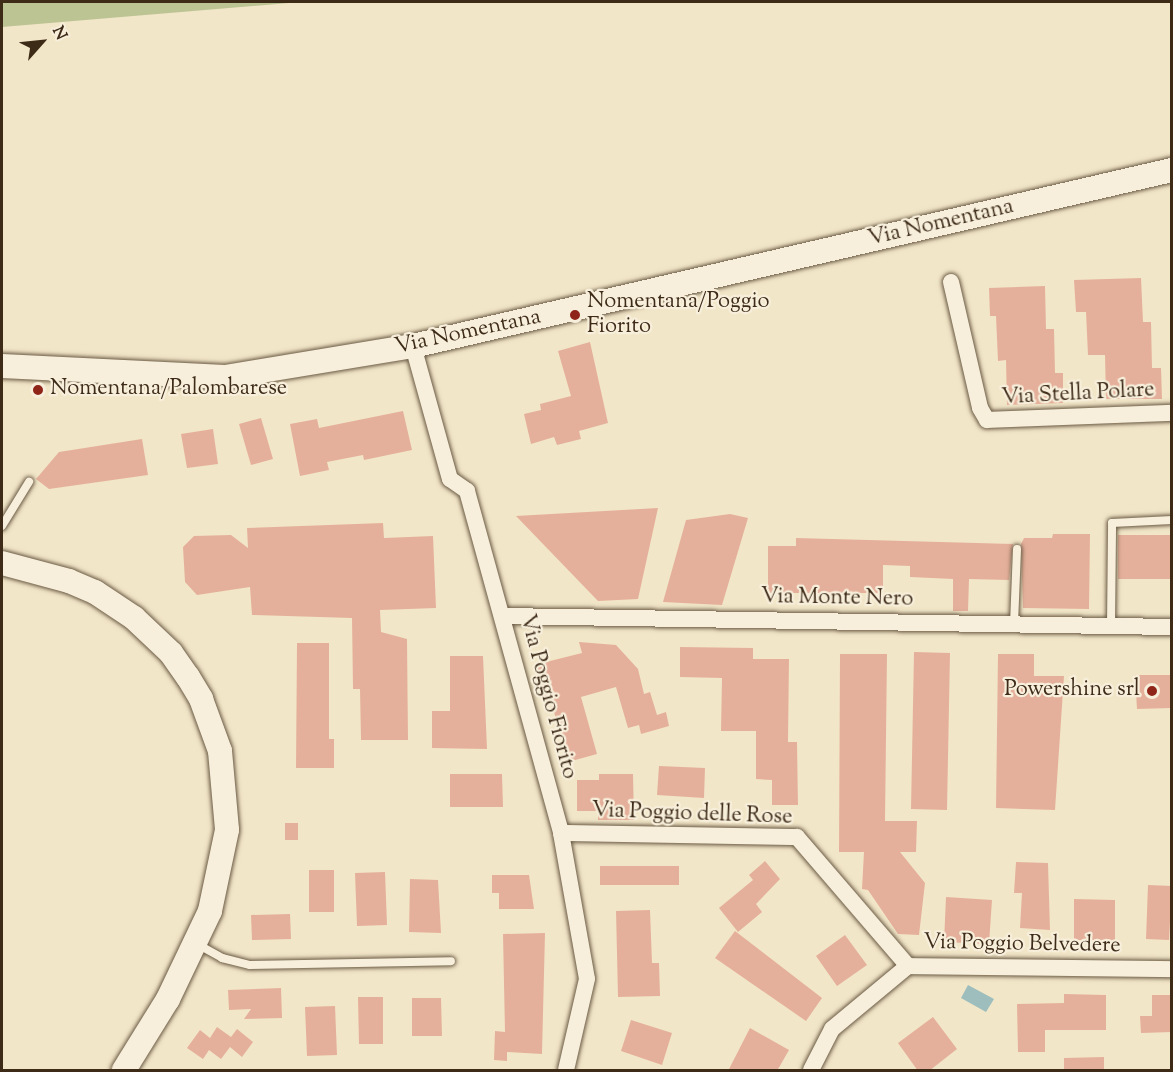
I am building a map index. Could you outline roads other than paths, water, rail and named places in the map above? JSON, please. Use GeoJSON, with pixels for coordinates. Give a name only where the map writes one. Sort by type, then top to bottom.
{"type":"FeatureCollection","features":[{"type":"Feature","properties":{"kind":"street","name":"Via Nomentana"},"geometry":{"type":"LineString","coordinates":[[2,366],[225,377],[413,346],[1172,170]]}},
{"type":"Feature","properties":{"kind":"street","name":"Via Stella Polare"},"geometry":{"type":"LineString","coordinates":[[951,282],[980,408],[987,420],[1172,413]]}},
{"type":"Feature","properties":{"kind":"street","name":"Via Poggio Fiorito"},"geometry":{"type":"LineString","coordinates":[[413,346],[450,479],[466,491],[561,833],[587,979],[566,1071]]}},
{"type":"Feature","properties":{"kind":"street"},"geometry":{"type":"LineString","coordinates":[[2,362],[55,370]]}},
{"type":"Feature","properties":{"kind":"street"},"geometry":{"type":"LineString","coordinates":[[2,563],[48,573],[116,604],[165,647],[201,699],[220,751],[226,830],[218,883],[196,944],[124,1071]]}},
{"type":"Feature","properties":{"kind":"street","name":"Via Monte Nero"},"geometry":{"type":"LineString","coordinates":[[501,616],[1172,627]]}},
{"type":"Feature","properties":{"kind":"street","name":"Via Poggio delle Rose"},"geometry":{"type":"LineString","coordinates":[[561,833],[797,837],[908,966]]}},
{"type":"Feature","properties":{"kind":"street","name":"Via Poggio Belvedere"},"geometry":{"type":"LineString","coordinates":[[811,1071],[832,1029],[908,966],[1172,969]]}},
{"type":"Feature","properties":{"kind":"lane"},"geometry":{"type":"LineString","coordinates":[[2,526],[29,482]]}},
{"type":"Feature","properties":{"kind":"lane"},"geometry":{"type":"LineString","coordinates":[[1111,626],[1112,523],[1172,520]]}},
{"type":"Feature","properties":{"kind":"lane"},"geometry":{"type":"LineString","coordinates":[[1014,624],[1017,549]]}},
{"type":"Feature","properties":{"kind":"lane"},"geometry":{"type":"LineString","coordinates":[[196,944],[222,958],[250,965],[451,961]]}},
{"type":"Feature","properties":{"kind":"water"},"geometry":{"type":"Polygon","coordinates":[[[968,985],[994,999],[986,1012],[961,998],[968,985]]]}},
{"type":"Feature","properties":{"kind":"place","name":"Nomentana/Poggio Fiorito"},"geometry":{"type":"Point","coordinates":[575,315]}},
{"type":"Feature","properties":{"kind":"place","name":"Nomentana/Palombarese"},"geometry":{"type":"Point","coordinates":[38,390]}},
{"type":"Feature","properties":{"kind":"place","name":"Powershine srl"},"geometry":{"type":"Point","coordinates":[1152,691]}}]}
